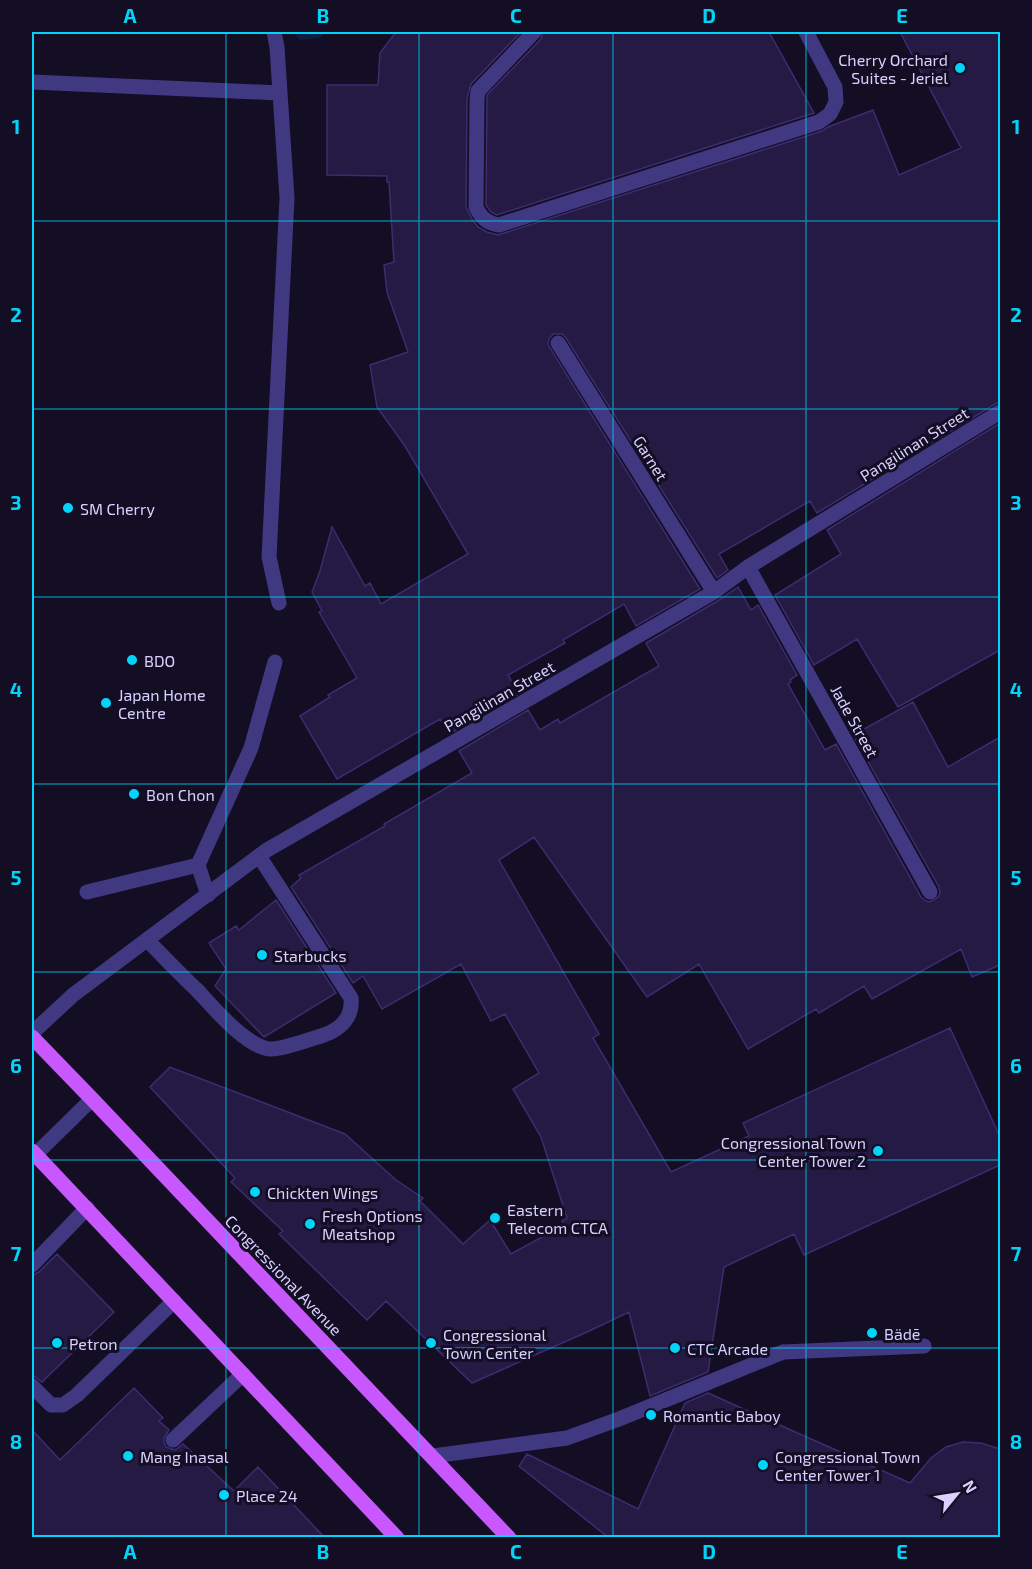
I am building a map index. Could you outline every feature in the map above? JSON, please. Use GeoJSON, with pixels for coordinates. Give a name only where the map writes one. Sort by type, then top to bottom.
{"type":"FeatureCollection","features":[{"type":"Feature","properties":{"kind":"main road","name":"Congressional Avenue"},"geometry":{"type":"LineString","coordinates":[[32,1035],[509,1538]]}},
{"type":"Feature","properties":{"kind":"main road"},"geometry":{"type":"LineString","coordinates":[[33,1154],[87,1208],[397,1538]]}},
{"type":"Feature","properties":{"kind":"street"},"geometry":{"type":"LineString","coordinates":[[274,32],[277,47],[287,198],[269,557],[279,603]]}},
{"type":"Feature","properties":{"kind":"street"},"geometry":{"type":"LineString","coordinates":[[534,32],[478,91],[476,207],[481,218],[491,224],[499,225],[819,122],[830,114],[836,102],[835,87],[806,32]]}},
{"type":"Feature","properties":{"kind":"street"},"geometry":{"type":"LineString","coordinates":[[32,82],[280,93]]}},
{"type":"Feature","properties":{"kind":"street","name":"Garnet"},"geometry":{"type":"LineString","coordinates":[[558,343],[714,592]]}},
{"type":"Feature","properties":{"kind":"street","name":"Pangilinan Street"},"geometry":{"type":"LineString","coordinates":[[32,1035],[73,995],[267,850],[714,592],[748,567],[1000,412]]}},
{"type":"Feature","properties":{"kind":"street","name":"Jade Street"},"geometry":{"type":"LineString","coordinates":[[748,567],[930,892]]}},
{"type":"Feature","properties":{"kind":"street"},"geometry":{"type":"LineString","coordinates":[[208,895],[198,865],[251,748],[275,662]]}},
{"type":"Feature","properties":{"kind":"street"},"geometry":{"type":"LineString","coordinates":[[147,940],[232,1027],[254,1043],[270,1049],[296,1044],[330,1033],[348,1018],[352,1010],[351,999],[259,856]]}},
{"type":"Feature","properties":{"kind":"street"},"geometry":{"type":"LineString","coordinates":[[87,892],[198,865]]}},
{"type":"Feature","properties":{"kind":"street"},"geometry":{"type":"LineString","coordinates":[[33,1154],[92,1099]]}},
{"type":"Feature","properties":{"kind":"street"},"geometry":{"type":"LineString","coordinates":[[32,1265],[87,1208]]}},
{"type":"Feature","properties":{"kind":"street"},"geometry":{"type":"LineString","coordinates":[[32,1386],[51,1405],[63,1405],[77,1395],[174,1301]]}},
{"type":"Feature","properties":{"kind":"street"},"geometry":{"type":"LineString","coordinates":[[433,1456],[567,1438],[783,1352],[924,1346]]}},
{"type":"Feature","properties":{"kind":"street"},"geometry":{"type":"LineString","coordinates":[[173,1440],[243,1374]]}},
{"type":"Feature","properties":{"kind":"building"},"geometry":{"type":"Polygon","coordinates":[[[396,32],[521,32],[471,84],[467,98],[466,207],[478,227],[498,235],[822,131],[873,110],[899,175],[961,148],[900,32],[1000,32],[1000,402],[817,513],[810,501],[719,554],[728,570],[717,578],[566,338],[562,334],[553,334],[549,339],[550,348],[700,589],[636,626],[624,604],[563,640],[565,643],[508,675],[519,694],[449,734],[440,719],[337,779],[300,716],[330,697],[328,695],[357,678],[319,612],[322,611],[312,592],[332,527],[365,586],[370,583],[381,604],[468,554],[405,446],[377,407],[370,365],[408,352],[387,292],[384,265],[394,262],[387,176],[327,175],[327,85],[378,85],[380,53],[396,32]]]}},
{"type":"Feature","properties":{"kind":"building"},"geometry":{"type":"Polygon","coordinates":[[[543,32],[769,32],[814,113],[497,215],[491,212],[486,205],[487,95],[541,39],[543,32]]]}},
{"type":"Feature","properties":{"kind":"building"},"geometry":{"type":"Polygon","coordinates":[[[1000,423],[1000,650],[898,707],[857,639],[814,665],[775,595],[841,554],[827,530],[1000,423]]]}},
{"type":"Feature","properties":{"kind":"building"},"geometry":{"type":"Polygon","coordinates":[[[738,587],[751,610],[758,605],[797,675],[788,684],[825,750],[836,744],[921,897],[926,901],[930,902],[938,897],[939,887],[853,735],[913,702],[948,767],[1000,737],[1000,965],[972,977],[961,949],[872,999],[864,986],[819,1013],[816,1009],[748,1049],[699,964],[647,997],[534,837],[499,860],[599,1034],[593,1038],[671,1172],[749,1136],[743,1123],[950,1028],[1000,1137],[1000,1165],[804,1255],[794,1234],[724,1267],[708,1372],[650,1396],[629,1312],[472,1383],[386,1301],[367,1320],[279,1234],[283,1231],[231,1182],[235,1178],[150,1087],[170,1067],[345,1134],[396,1180],[423,1198],[420,1201],[463,1244],[490,1220],[511,1254],[564,1225],[562,1221],[567,1218],[541,1137],[513,1089],[539,1073],[505,1014],[491,1021],[461,964],[382,1009],[363,976],[353,983],[291,887],[301,878],[299,875],[472,773],[459,751],[528,710],[540,730],[558,719],[560,723],[659,666],[646,643],[738,587]]]}},
{"type":"Feature","properties":{"kind":"building"},"geometry":{"type":"Polygon","coordinates":[[[276,900],[336,993],[264,1037],[215,986],[226,969],[209,943],[236,926],[239,930],[276,900]]]}},
{"type":"Feature","properties":{"kind":"building","name":"Petron"},"geometry":{"type":"Polygon","coordinates":[[[57,1254],[114,1312],[42,1382],[32,1377],[32,1275],[39,1272],[57,1254]]]}},
{"type":"Feature","properties":{"kind":"building"},"geometry":{"type":"Polygon","coordinates":[[[134,1388],[163,1418],[159,1421],[169,1430],[164,1438],[166,1447],[175,1450],[183,1444],[234,1491],[258,1467],[325,1538],[32,1538],[32,1430],[60,1460],[134,1388]]]}},
{"type":"Feature","properties":{"kind":"building","name":"Congressional Town Center Tower 1"},"geometry":{"type":"Polygon","coordinates":[[[708,1393],[910,1483],[931,1458],[946,1447],[963,1442],[981,1443],[1000,1449],[1000,1538],[609,1538],[519,1466],[527,1454],[638,1509],[685,1403],[708,1393]]]}},
{"type":"Feature","properties":{"kind":"waterway"},"geometry":{"type":"LineString","coordinates":[[302,34],[318,32]]}},
{"type":"Feature","properties":{"kind":"place","name":"Cherry Orchard Suites - Jeriel"},"geometry":{"type":"Point","coordinates":[960,68]}},
{"type":"Feature","properties":{"kind":"place","name":"SM Cherry"},"geometry":{"type":"Point","coordinates":[68,508]}},
{"type":"Feature","properties":{"kind":"place","name":"BDO"},"geometry":{"type":"Point","coordinates":[132,660]}},
{"type":"Feature","properties":{"kind":"place","name":"Japan Home Centre"},"geometry":{"type":"Point","coordinates":[106,703]}},
{"type":"Feature","properties":{"kind":"place","name":"Bon Chon"},"geometry":{"type":"Point","coordinates":[134,794]}},
{"type":"Feature","properties":{"kind":"place","name":"Starbucks"},"geometry":{"type":"Point","coordinates":[262,955]}},
{"type":"Feature","properties":{"kind":"place","name":"Congressional Town Center Tower 2"},"geometry":{"type":"Point","coordinates":[878,1151]}},
{"type":"Feature","properties":{"kind":"place","name":"Chickten Wings"},"geometry":{"type":"Point","coordinates":[255,1192]}},
{"type":"Feature","properties":{"kind":"place","name":"Eastern Telecom CTCA"},"geometry":{"type":"Point","coordinates":[495,1218]}},
{"type":"Feature","properties":{"kind":"place","name":"Fresh Options Meatshop"},"geometry":{"type":"Point","coordinates":[310,1224]}},
{"type":"Feature","properties":{"kind":"place","name":"Bädē"},"geometry":{"type":"Point","coordinates":[872,1333]}},
{"type":"Feature","properties":{"kind":"place","name":"Petron"},"geometry":{"type":"Point","coordinates":[57,1343]}},
{"type":"Feature","properties":{"kind":"place","name":"Congressional Town Center"},"geometry":{"type":"Point","coordinates":[431,1343]}},
{"type":"Feature","properties":{"kind":"place","name":"CTC Arcade"},"geometry":{"type":"Point","coordinates":[675,1348]}},
{"type":"Feature","properties":{"kind":"place","name":"Romantic Baboy"},"geometry":{"type":"Point","coordinates":[651,1415]}},
{"type":"Feature","properties":{"kind":"place","name":"Mang Inasal"},"geometry":{"type":"Point","coordinates":[128,1456]}},
{"type":"Feature","properties":{"kind":"place","name":"Congressional Town Center Tower 1"},"geometry":{"type":"Point","coordinates":[763,1465]}},
{"type":"Feature","properties":{"kind":"place","name":"Place 24"},"geometry":{"type":"Point","coordinates":[224,1495]}}]}
